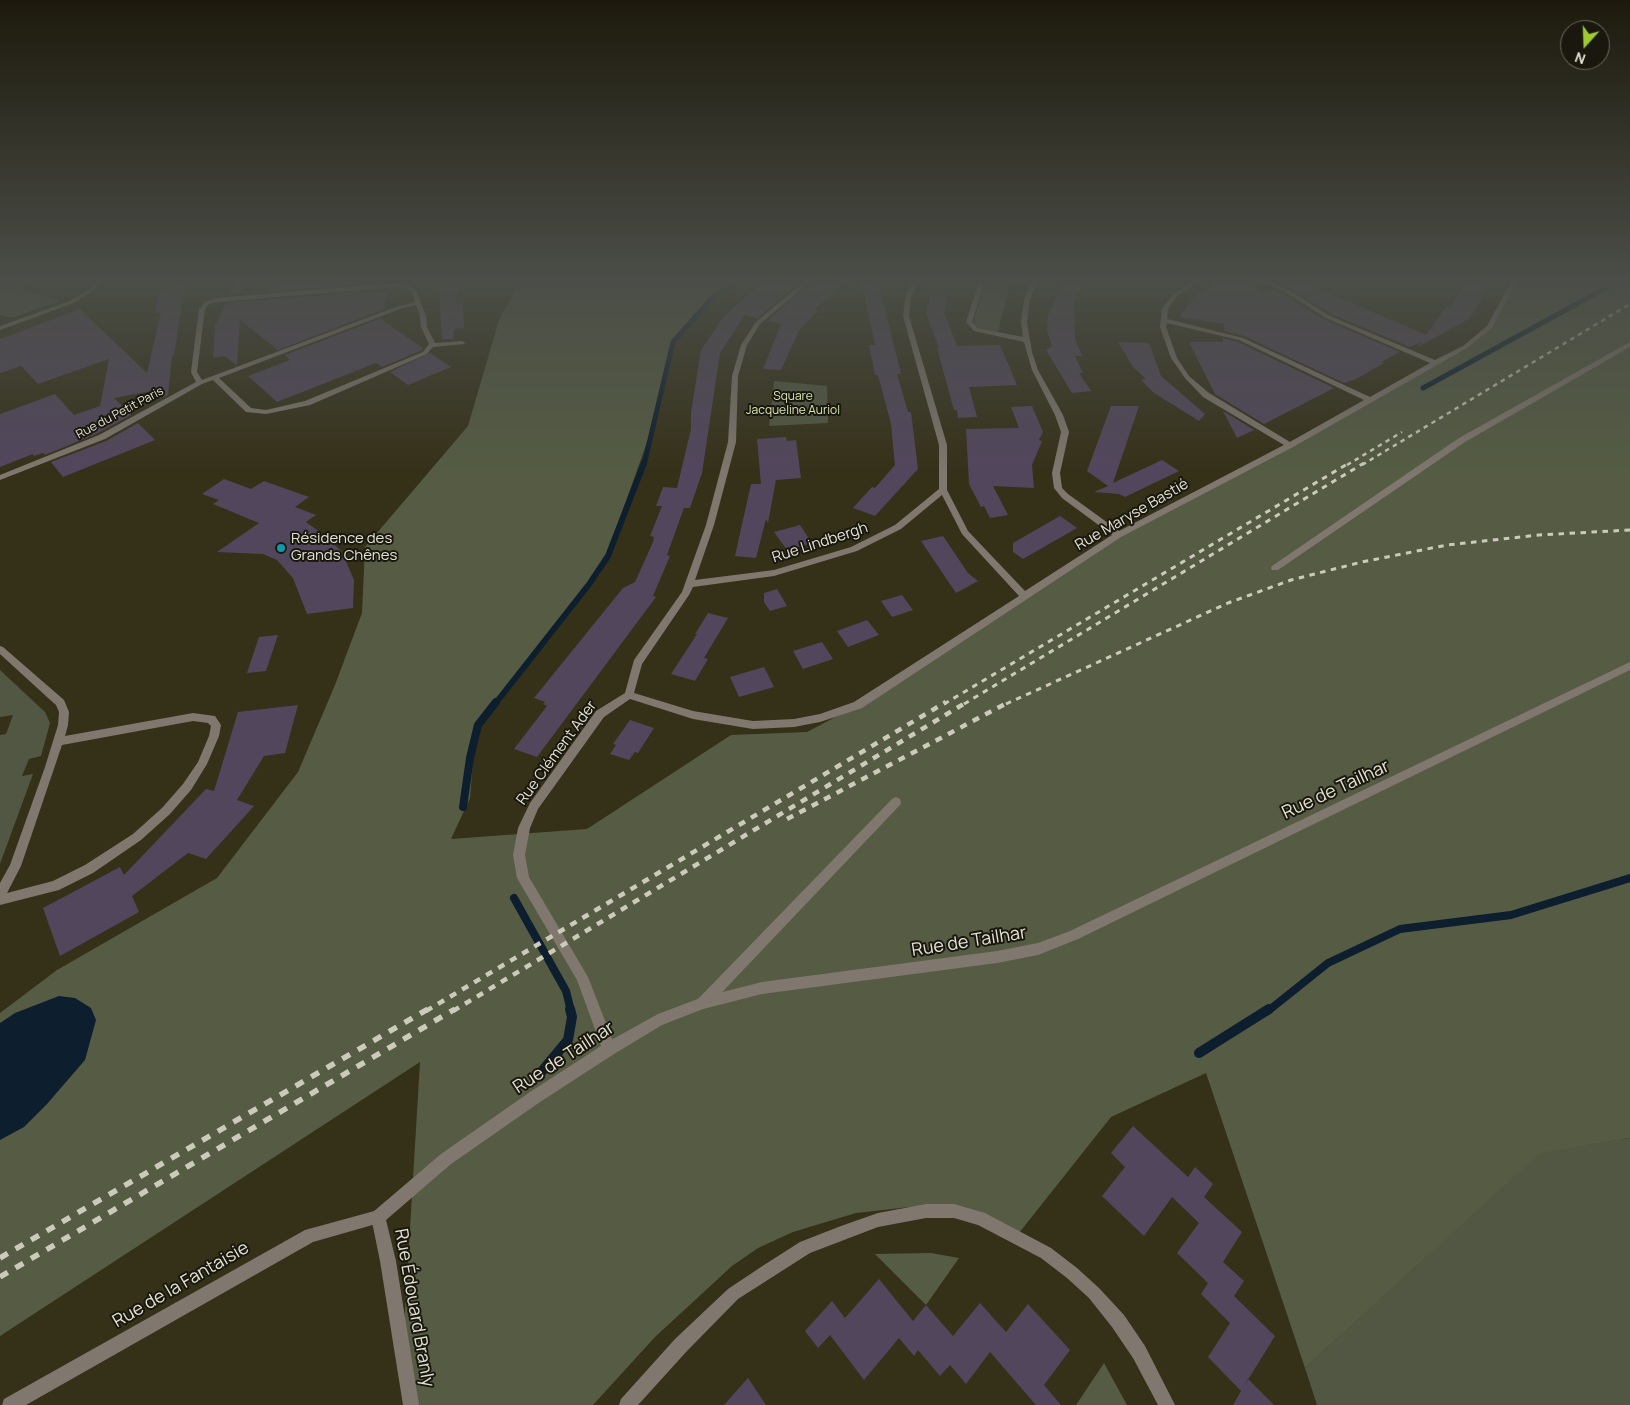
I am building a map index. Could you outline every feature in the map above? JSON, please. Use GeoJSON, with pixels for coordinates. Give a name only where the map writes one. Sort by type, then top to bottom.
{"type":"FeatureCollection","features":[{"type":"Feature","properties":{"kind":"street"},"geometry":{"type":"LineString","coordinates":[[198,344],[195,377],[200,383]]}},
{"type":"Feature","properties":{"kind":"street","name":"Rue du Petit Paris"},"geometry":{"type":"LineString","coordinates":[[0,478],[102,436],[200,383],[303,344]]}},
{"type":"Feature","properties":{"kind":"street"},"geometry":{"type":"LineString","coordinates":[[214,377],[249,410],[266,412],[307,403],[426,352],[432,346],[462,344]]}},
{"type":"Feature","properties":{"kind":"street"},"geometry":{"type":"LineString","coordinates":[[629,695],[637,663],[679,605],[690,584],[710,525],[732,442],[735,376],[745,344]]}},
{"type":"Feature","properties":{"kind":"street"},"geometry":{"type":"LineString","coordinates":[[914,344],[943,445],[943,490],[965,532],[1025,597]]}},
{"type":"Feature","properties":{"kind":"street"},"geometry":{"type":"LineString","coordinates":[[1027,344],[1035,370],[1065,432],[1056,473],[1058,488],[1065,496],[1118,535]]}},
{"type":"Feature","properties":{"kind":"street"},"geometry":{"type":"LineString","coordinates":[[1169,344],[1174,358],[1194,385],[1216,402],[1290,444]]}},
{"type":"Feature","properties":{"kind":"street"},"geometry":{"type":"LineString","coordinates":[[1251,344],[1370,400]]}},
{"type":"Feature","properties":{"kind":"street"},"geometry":{"type":"LineString","coordinates":[[1390,344],[1435,363]]}},
{"type":"Feature","properties":{"kind":"street","name":"Rue Maryse Bastié"},"geometry":{"type":"LineString","coordinates":[[629,695],[693,715],[733,723],[779,724],[820,718],[858,705],[1118,535],[1290,444],[1469,344]]}},
{"type":"Feature","properties":{"kind":"street"},"geometry":{"type":"LineString","coordinates":[[1275,568],[1462,440],[1630,344]]}},
{"type":"Feature","properties":{"kind":"street","name":"Rue Lindbergh"},"geometry":{"type":"LineString","coordinates":[[690,584],[774,573],[854,549],[898,527],[943,490]]}},
{"type":"Feature","properties":{"kind":"street"},"geometry":{"type":"LineString","coordinates":[[0,649],[60,702],[64,712],[59,742],[15,866],[0,895]]}},
{"type":"Feature","properties":{"kind":"street","name":"Rue de Tailhar"},"geometry":{"type":"LineString","coordinates":[[378,1217],[446,1159],[534,1097],[658,1020],[703,1003],[762,988],[997,957],[1038,948],[1074,934],[1630,666]]}},
{"type":"Feature","properties":{"kind":"street","name":"Rue Clément Ader"},"geometry":{"type":"LineString","coordinates":[[609,1049],[582,977],[523,878],[519,855],[524,828],[534,806],[604,709],[629,695]]}},
{"type":"Feature","properties":{"kind":"street"},"geometry":{"type":"LineString","coordinates":[[0,900],[55,886],[89,869],[137,837],[187,787],[202,764],[213,740],[216,725],[211,719],[193,717],[59,742]]}},
{"type":"Feature","properties":{"kind":"street"},"geometry":{"type":"LineString","coordinates":[[703,1003],[896,802]]}},
{"type":"Feature","properties":{"kind":"street"},"geometry":{"type":"LineString","coordinates":[[628,1405],[681,1345],[732,1294],[806,1247],[878,1220],[926,1211],[954,1211],[980,1218],[1046,1253],[1094,1293],[1118,1321],[1139,1352],[1167,1405]]}},
{"type":"Feature","properties":{"kind":"street","name":"Rue de la Fantaisie"},"geometry":{"type":"LineString","coordinates":[[10,1405],[310,1235],[378,1217]]}},
{"type":"Feature","properties":{"kind":"street","name":"Rue Édouard Branly"},"geometry":{"type":"LineString","coordinates":[[378,1217],[388,1261],[411,1405]]}},
{"type":"Feature","properties":{"kind":"green space"},"geometry":{"type":"Polygon","coordinates":[[[492,344],[674,344],[671,347],[656,417],[600,574],[501,695],[475,734],[470,798],[451,839],[587,829],[731,735],[807,732],[858,705],[1118,535],[1469,344],[1630,344],[1630,1138],[1540,1153],[1305,1368],[1206,1073],[1111,1117],[1019,1233],[910,1207],[856,1213],[793,1232],[758,1248],[732,1266],[655,1337],[593,1405],[411,1405],[402,1361],[420,1062],[0,1336],[0,1013],[57,970],[217,878],[298,772],[335,685],[362,613],[365,547],[468,426],[492,344]]]}},
{"type":"Feature","properties":{"kind":"green space","name":"Square Jacqueline Auriol"},"geometry":{"type":"Polygon","coordinates":[[[774,381],[827,386],[828,423],[769,426],[774,381]]]}},
{"type":"Feature","properties":{"kind":"green space"},"geometry":{"type":"Polygon","coordinates":[[[0,670],[45,712],[50,723],[41,756],[29,759],[22,776],[33,774],[0,864],[0,735],[6,734],[13,715],[0,717],[0,670]]]}},
{"type":"Feature","properties":{"kind":"green space"},"geometry":{"type":"Polygon","coordinates":[[[1630,1138],[1630,1405],[1317,1405],[1305,1368],[1540,1152],[1630,1138]]]}},
{"type":"Feature","properties":{"kind":"green space"},"geometry":{"type":"Polygon","coordinates":[[[931,1253],[959,1258],[926,1305],[875,1254],[931,1253]]]}},
{"type":"Feature","properties":{"kind":"green space"},"geometry":{"type":"Polygon","coordinates":[[[1104,1363],[1127,1405],[1076,1405],[1104,1363]]]}},
{"type":"Feature","properties":{"kind":"water"},"geometry":{"type":"Polygon","coordinates":[[[59,996],[75,998],[91,1008],[96,1020],[85,1060],[47,1104],[24,1127],[0,1140],[0,1023],[15,1013],[59,996]]]}},
{"type":"Feature","properties":{"kind":"building"},"geometry":{"type":"Polygon","coordinates":[[[0,344],[116,344],[147,373],[154,344],[176,344],[174,355],[172,356],[168,395],[164,397],[157,390],[114,398],[131,415],[98,433],[45,455],[43,453],[34,456],[33,454],[0,467],[0,414],[55,394],[74,415],[100,406],[109,359],[38,384],[21,366],[0,373],[0,344]]]}},
{"type":"Feature","properties":{"kind":"building"},"geometry":{"type":"Polygon","coordinates":[[[214,344],[238,344],[237,365],[224,356],[213,358],[214,344]]]}},
{"type":"Feature","properties":{"kind":"building"},"geometry":{"type":"Polygon","coordinates":[[[270,344],[295,344],[278,350],[270,344]]]}},
{"type":"Feature","properties":{"kind":"building"},"geometry":{"type":"Polygon","coordinates":[[[315,344],[417,344],[423,348],[382,367],[376,363],[277,402],[248,376],[290,360],[285,355],[315,344]]]}},
{"type":"Feature","properties":{"kind":"building"},"geometry":{"type":"Polygon","coordinates":[[[705,344],[726,344],[720,353],[702,473],[690,508],[684,508],[667,555],[670,556],[653,596],[656,597],[537,757],[514,749],[547,706],[543,704],[545,702],[534,698],[623,588],[635,582],[653,542],[654,537],[650,536],[662,506],[656,506],[663,487],[677,488],[691,429],[691,412],[701,350],[705,344]]]}},
{"type":"Feature","properties":{"kind":"building"},"geometry":{"type":"Polygon","coordinates":[[[773,344],[793,344],[781,370],[763,369],[773,344]]]}},
{"type":"Feature","properties":{"kind":"building"},"geometry":{"type":"Polygon","coordinates":[[[893,344],[901,374],[897,374],[908,412],[911,412],[918,469],[875,516],[853,508],[872,487],[875,488],[895,465],[891,424],[878,375],[875,375],[869,345],[893,344]]]}},
{"type":"Feature","properties":{"kind":"building"},"geometry":{"type":"Polygon","coordinates":[[[937,344],[956,344],[957,346],[1000,345],[1017,385],[969,387],[977,417],[958,418],[957,410],[954,410],[937,348],[939,348],[937,344]]]}},
{"type":"Feature","properties":{"kind":"building"},"geometry":{"type":"Polygon","coordinates":[[[1051,344],[1077,344],[1082,356],[1075,356],[1083,373],[1079,373],[1091,391],[1072,393],[1046,350],[1052,346],[1051,344]]]}},
{"type":"Feature","properties":{"kind":"building"},"geometry":{"type":"Polygon","coordinates":[[[1119,344],[1149,344],[1161,376],[1205,414],[1199,421],[1154,393],[1141,380],[1146,379],[1133,367],[1119,344]]]}},
{"type":"Feature","properties":{"kind":"building"},"geometry":{"type":"Polygon","coordinates":[[[1190,344],[1241,344],[1334,388],[1264,424],[1215,394],[1190,344]]]}},
{"type":"Feature","properties":{"kind":"building"},"geometry":{"type":"Polygon","coordinates":[[[1260,344],[1380,344],[1400,352],[1356,379],[1344,383],[1260,344]]]}},
{"type":"Feature","properties":{"kind":"building"},"geometry":{"type":"Polygon","coordinates":[[[1402,344],[1418,344],[1410,347],[1402,344]]]}},
{"type":"Feature","properties":{"kind":"building"},"geometry":{"type":"Polygon","coordinates":[[[430,353],[451,367],[408,385],[390,372],[430,353]]]}},
{"type":"Feature","properties":{"kind":"building"},"geometry":{"type":"Polygon","coordinates":[[[1032,406],[1043,432],[1039,440],[1042,441],[1032,465],[1034,488],[993,486],[1008,515],[990,518],[984,506],[981,507],[969,484],[966,429],[1019,428],[1011,407],[1032,406]]]}},
{"type":"Feature","properties":{"kind":"building"},"geometry":{"type":"Polygon","coordinates":[[[1111,406],[1139,406],[1113,483],[1162,460],[1179,471],[1125,497],[1119,494],[1094,492],[1108,486],[1087,471],[1111,406]]]}},
{"type":"Feature","properties":{"kind":"building"},"geometry":{"type":"Polygon","coordinates":[[[1223,411],[1254,430],[1237,438],[1223,411]]]}},
{"type":"Feature","properties":{"kind":"building"},"geometry":{"type":"Polygon","coordinates":[[[138,423],[155,440],[63,477],[51,462],[106,441],[138,423]]]}},
{"type":"Feature","properties":{"kind":"building"},"geometry":{"type":"Polygon","coordinates":[[[786,437],[787,441],[796,440],[801,478],[776,480],[768,523],[766,519],[756,558],[735,556],[751,484],[761,484],[757,439],[786,437]]]}},
{"type":"Feature","properties":{"kind":"building","name":"Résidence des Grands Chênes"},"geometry":{"type":"Polygon","coordinates":[[[224,479],[251,489],[264,481],[309,497],[295,507],[316,515],[306,522],[328,538],[342,552],[354,580],[353,608],[307,614],[293,578],[277,560],[263,554],[217,552],[259,523],[213,504],[219,500],[202,494],[224,479]]]}},
{"type":"Feature","properties":{"kind":"building"},"geometry":{"type":"Polygon","coordinates":[[[1060,516],[1077,528],[1023,559],[1013,552],[1013,543],[1060,516]]]}},
{"type":"Feature","properties":{"kind":"building"},"geometry":{"type":"Polygon","coordinates":[[[800,525],[812,543],[787,550],[774,532],[800,525]]]}},
{"type":"Feature","properties":{"kind":"building"},"geometry":{"type":"Polygon","coordinates":[[[943,536],[968,573],[978,581],[956,593],[921,541],[943,536]]]}},
{"type":"Feature","properties":{"kind":"building"},"geometry":{"type":"Polygon","coordinates":[[[777,589],[787,606],[770,611],[764,602],[764,593],[777,589]]]}},
{"type":"Feature","properties":{"kind":"building"},"geometry":{"type":"Polygon","coordinates":[[[902,595],[913,610],[892,617],[881,601],[902,595]]]}},
{"type":"Feature","properties":{"kind":"building"},"geometry":{"type":"Polygon","coordinates":[[[708,613],[728,618],[704,658],[708,659],[695,681],[671,674],[697,634],[695,634],[708,613]]]}},
{"type":"Feature","properties":{"kind":"building"},"geometry":{"type":"Polygon","coordinates":[[[867,620],[879,635],[848,647],[837,631],[867,620]]]}},
{"type":"Feature","properties":{"kind":"building"},"geometry":{"type":"Polygon","coordinates":[[[278,635],[266,671],[247,673],[259,637],[278,635]]]}},
{"type":"Feature","properties":{"kind":"building"},"geometry":{"type":"Polygon","coordinates":[[[822,642],[833,659],[803,669],[793,651],[822,642]]]}},
{"type":"Feature","properties":{"kind":"building"},"geometry":{"type":"Polygon","coordinates":[[[764,667],[774,687],[739,697],[730,677],[764,667]]]}},
{"type":"Feature","properties":{"kind":"building"},"geometry":{"type":"Polygon","coordinates":[[[298,705],[285,753],[264,756],[237,800],[254,806],[206,859],[188,853],[132,896],[139,912],[60,956],[43,908],[120,867],[124,875],[206,789],[214,791],[238,712],[298,705]]]}},
{"type":"Feature","properties":{"kind":"building"},"geometry":{"type":"Polygon","coordinates":[[[630,720],[654,728],[638,753],[635,752],[629,760],[610,754],[616,745],[613,744],[630,720]]]}},
{"type":"Feature","properties":{"kind":"building"},"geometry":{"type":"Polygon","coordinates":[[[1133,1126],[1188,1177],[1195,1167],[1213,1184],[1204,1197],[1242,1232],[1223,1262],[1244,1281],[1234,1296],[1275,1336],[1241,1391],[1208,1357],[1230,1323],[1201,1294],[1208,1283],[1177,1253],[1199,1223],[1172,1197],[1144,1236],[1102,1196],[1125,1167],[1111,1153],[1133,1126]]]}},
{"type":"Feature","properties":{"kind":"building"},"geometry":{"type":"Polygon","coordinates":[[[879,1279],[913,1321],[926,1305],[953,1336],[980,1303],[1006,1332],[1028,1304],[1070,1350],[1044,1385],[1061,1405],[1036,1405],[990,1352],[966,1384],[950,1365],[940,1376],[918,1350],[914,1356],[899,1338],[864,1380],[830,1335],[818,1348],[805,1331],[832,1301],[845,1318],[879,1279]]]}},
{"type":"Feature","properties":{"kind":"building"},"geometry":{"type":"Polygon","coordinates":[[[748,1378],[766,1405],[724,1405],[748,1378]]]}},
{"type":"Feature","properties":{"kind":"building"},"geometry":{"type":"Polygon","coordinates":[[[1248,1379],[1274,1405],[1233,1405],[1248,1379]]]}},
{"type":"Feature","properties":{"kind":"waterway"},"geometry":{"type":"LineString","coordinates":[[644,465],[673,344]]}},
{"type":"Feature","properties":{"kind":"waterway"},"geometry":{"type":"LineString","coordinates":[[1423,388],[1504,344]]}},
{"type":"Feature","properties":{"kind":"waterway"},"geometry":{"type":"LineString","coordinates":[[495,704],[590,583],[608,556],[644,463]]}},
{"type":"Feature","properties":{"kind":"waterway"},"geometry":{"type":"LineString","coordinates":[[463,807],[470,758],[478,725],[496,702]]}},
{"type":"Feature","properties":{"kind":"waterway"},"geometry":{"type":"LineString","coordinates":[[1268,1011],[1328,963],[1400,929],[1511,915],[1630,878]]}},
{"type":"Feature","properties":{"kind":"waterway"},"geometry":{"type":"LineString","coordinates":[[514,898],[566,991],[571,1011]]}},
{"type":"Feature","properties":{"kind":"waterway"},"geometry":{"type":"LineString","coordinates":[[543,1070],[568,1040],[572,1017],[570,1009]]}},
{"type":"Feature","properties":{"kind":"waterway"},"geometry":{"type":"LineString","coordinates":[[1199,1053],[1269,1009]]}},
{"type":"Feature","properties":{"kind":"railway"},"geometry":{"type":"LineString","coordinates":[[1362,465],[1564,344]]}},
{"type":"Feature","properties":{"kind":"railway"},"geometry":{"type":"LineString","coordinates":[[1347,465],[1402,432]]}},
{"type":"Feature","properties":{"kind":"railway"},"geometry":{"type":"LineString","coordinates":[[944,704],[1349,463]]}},
{"type":"Feature","properties":{"kind":"railway"},"geometry":{"type":"LineString","coordinates":[[964,704],[1364,463]]}},
{"type":"Feature","properties":{"kind":"railway"},"geometry":{"type":"LineString","coordinates":[[1006,704],[1228,603],[1291,580],[1362,562],[1447,545],[1539,535],[1630,530]]}},
{"type":"Feature","properties":{"kind":"railway"},"geometry":{"type":"LineString","coordinates":[[426,1011],[946,702]]}},
{"type":"Feature","properties":{"kind":"railway"},"geometry":{"type":"LineString","coordinates":[[453,1011],[967,702]]}},
{"type":"Feature","properties":{"kind":"railway"},"geometry":{"type":"LineString","coordinates":[[787,819],[1009,702]]}},
{"type":"Feature","properties":{"kind":"railway"},"geometry":{"type":"LineString","coordinates":[[0,1258],[428,1009]]}},
{"type":"Feature","properties":{"kind":"railway"},"geometry":{"type":"LineString","coordinates":[[0,1277],[455,1009]]}},
{"type":"Feature","properties":{"kind":"place","name":"Résidence des Grands Chênes"},"geometry":{"type":"Point","coordinates":[281,548]}}]}
